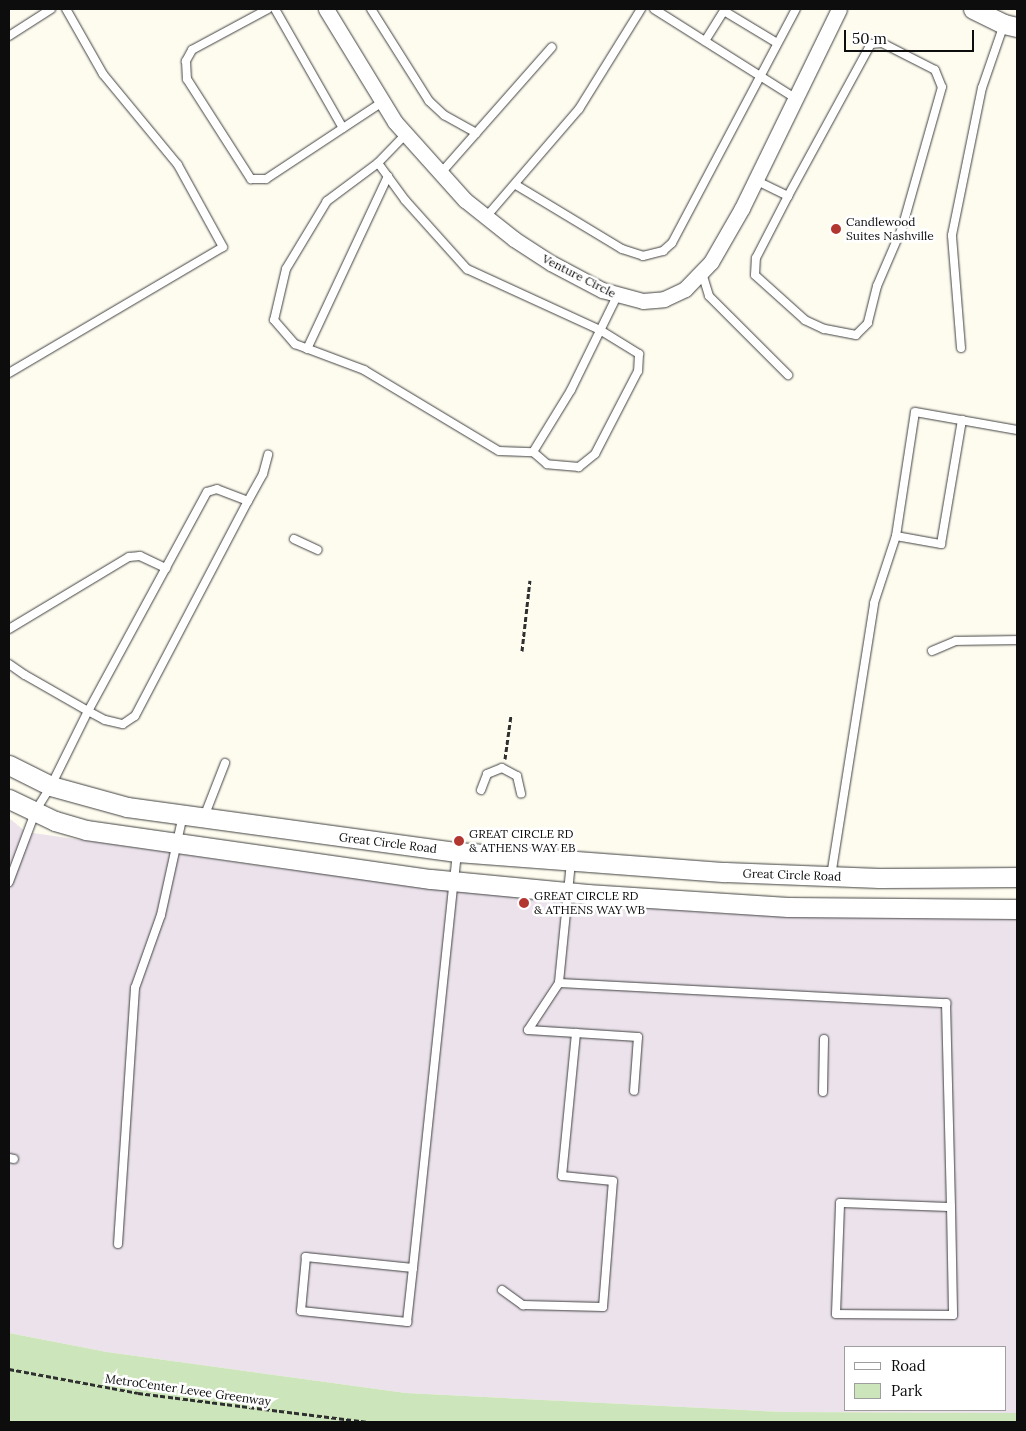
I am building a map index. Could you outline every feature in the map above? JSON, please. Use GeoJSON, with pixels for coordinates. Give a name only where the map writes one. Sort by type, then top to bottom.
{"type":"FeatureCollection","features":[{"type":"Feature","properties":{"kind":"street","name":"Venture Circle"},"geometry":{"type":"LineString","coordinates":[[326,9],[381,103],[405,136],[440,174],[486,217],[551,263],[617,296],[643,301],[664,299],[685,289],[702,274],[735,221],[839,9]]}},
{"type":"Feature","properties":{"kind":"street"},"geometry":{"type":"LineString","coordinates":[[973,9],[1011,25]]}},
{"type":"Feature","properties":{"kind":"street","name":"Great Circle Road"},"geometry":{"type":"LineString","coordinates":[[9,765],[51,786],[127,807],[457,852],[571,862],[831,876],[1017,877]]}},
{"type":"Feature","properties":{"kind":"street"},"geometry":{"type":"LineString","coordinates":[[9,799],[36,810],[55,821],[86,830],[177,845],[454,881],[566,892],[788,907],[1017,908]]}},
{"type":"Feature","properties":{"kind":"lane"},"geometry":{"type":"LineString","coordinates":[[9,36],[51,9]]}},
{"type":"Feature","properties":{"kind":"lane"},"geometry":{"type":"LineString","coordinates":[[9,373],[223,247],[178,165],[103,74],[66,9]]}},
{"type":"Feature","properties":{"kind":"lane"},"geometry":{"type":"LineString","coordinates":[[268,9],[192,50],[186,61],[187,79],[251,179],[266,179],[381,103]]}},
{"type":"Feature","properties":{"kind":"lane"},"geometry":{"type":"LineString","coordinates":[[275,9],[343,128]]}},
{"type":"Feature","properties":{"kind":"lane"},"geometry":{"type":"LineString","coordinates":[[371,9],[429,101],[444,115],[476,133]]}},
{"type":"Feature","properties":{"kind":"lane"},"geometry":{"type":"LineString","coordinates":[[486,217],[516,185],[578,109],[642,9]]}},
{"type":"Feature","properties":{"kind":"lane"},"geometry":{"type":"LineString","coordinates":[[654,9],[795,98]]}},
{"type":"Feature","properties":{"kind":"lane"},"geometry":{"type":"LineString","coordinates":[[516,185],[622,250],[643,256],[663,251],[672,243],[796,9]]}},
{"type":"Feature","properties":{"kind":"lane"},"geometry":{"type":"LineString","coordinates":[[705,41],[724,10],[777,43]]}},
{"type":"Feature","properties":{"kind":"lane"},"geometry":{"type":"LineString","coordinates":[[961,348],[952,235],[982,88],[1011,25]]}},
{"type":"Feature","properties":{"kind":"lane"},"geometry":{"type":"LineString","coordinates":[[871,44],[882,44],[935,70],[942,87],[902,228],[877,286],[868,323],[856,334],[831,331],[805,320],[755,275],[756,258],[788,196],[871,44]]}},
{"type":"Feature","properties":{"kind":"lane"},"geometry":{"type":"LineString","coordinates":[[440,174],[552,47]]}},
{"type":"Feature","properties":{"kind":"lane"},"geometry":{"type":"LineString","coordinates":[[378,163],[467,269],[600,330],[639,354],[638,371],[595,454],[579,467],[547,464],[533,452],[499,451],[364,370],[295,344],[274,320],[286,269],[327,202],[378,163],[405,136]]}},
{"type":"Feature","properties":{"kind":"lane"},"geometry":{"type":"LineString","coordinates":[[307,348],[388,176]]}},
{"type":"Feature","properties":{"kind":"lane"},"geometry":{"type":"LineString","coordinates":[[755,180],[788,196]]}},
{"type":"Feature","properties":{"kind":"lane"},"geometry":{"type":"LineString","coordinates":[[702,274],[709,296],[788,375]]}},
{"type":"Feature","properties":{"kind":"lane"},"geometry":{"type":"LineString","coordinates":[[533,452],[571,390],[617,296]]}},
{"type":"Feature","properties":{"kind":"lane"},"geometry":{"type":"LineString","coordinates":[[831,876],[874,603],[896,536],[915,412],[1017,430]]}},
{"type":"Feature","properties":{"kind":"lane"},"geometry":{"type":"LineString","coordinates":[[896,536],[941,544],[962,420]]}},
{"type":"Feature","properties":{"kind":"lane"},"geometry":{"type":"LineString","coordinates":[[9,664],[105,720],[123,724],[135,716],[263,474],[268,455]]}},
{"type":"Feature","properties":{"kind":"lane"},"geometry":{"type":"LineString","coordinates":[[9,882],[36,810],[51,786],[88,711],[207,492],[217,489],[248,501]]}},
{"type":"Feature","properties":{"kind":"lane"},"geometry":{"type":"LineString","coordinates":[[294,539],[318,550]]}},
{"type":"Feature","properties":{"kind":"lane"},"geometry":{"type":"LineString","coordinates":[[9,629],[129,557],[140,556],[166,568]]}},
{"type":"Feature","properties":{"kind":"lane"},"geometry":{"type":"LineString","coordinates":[[932,651],[956,641],[1017,640]]}},
{"type":"Feature","properties":{"kind":"lane"},"geometry":{"type":"LineString","coordinates":[[204,818],[224,763]]}},
{"type":"Feature","properties":{"kind":"lane"},"geometry":{"type":"LineString","coordinates":[[481,790],[487,774],[504,768],[518,778],[520,794]]}},
{"type":"Feature","properties":{"kind":"lane"},"geometry":{"type":"LineString","coordinates":[[118,1244],[135,988],[161,915],[183,815]]}},
{"type":"Feature","properties":{"kind":"lane"},"geometry":{"type":"LineString","coordinates":[[413,1268],[306,1257],[301,1312],[407,1322],[413,1268],[457,852]]}},
{"type":"Feature","properties":{"kind":"lane"},"geometry":{"type":"LineString","coordinates":[[571,862],[566,892],[559,983],[528,1030],[638,1037],[634,1091]]}},
{"type":"Feature","properties":{"kind":"lane"},"geometry":{"type":"LineString","coordinates":[[559,983],[946,1003],[951,1207],[953,1315],[836,1314],[840,1203],[951,1207]]}},
{"type":"Feature","properties":{"kind":"lane"},"geometry":{"type":"LineString","coordinates":[[502,1290],[523,1305],[603,1307],[613,1181],[562,1176],[576,1033]]}},
{"type":"Feature","properties":{"kind":"lane"},"geometry":{"type":"LineString","coordinates":[[824,1039],[824,1092]]}},
{"type":"Feature","properties":{"kind":"path"},"geometry":{"type":"LineString","coordinates":[[522,651],[530,580]]}},
{"type":"Feature","properties":{"kind":"path"},"geometry":{"type":"LineString","coordinates":[[504,768],[511,714]]}},
{"type":"Feature","properties":{"kind":"path","name":"MetroCenter Levee Greenway"},"geometry":{"type":"LineString","coordinates":[[9,1369],[138,1393],[366,1422]]}},
{"type":"Feature","properties":{"kind":"shaded area"},"geometry":{"type":"Polygon","coordinates":[[[9,818],[26,832],[276,868],[515,897],[728,914],[1017,917],[1017,1413],[783,1412],[406,1393],[107,1352],[9,1333],[9,818]]]}},
{"type":"Feature","properties":{"kind":"green space"},"geometry":{"type":"Polygon","coordinates":[[[9,1333],[107,1352],[406,1393],[783,1412],[1017,1413],[1017,1422],[9,1422],[9,1333]]]}},
{"type":"Feature","properties":{"kind":"place","name":"Candlewood Suites Nashville"},"geometry":{"type":"Point","coordinates":[836,229]}},
{"type":"Feature","properties":{"kind":"place","name":"GREAT CIRCLE RD & ATHENS WAY EB"},"geometry":{"type":"Point","coordinates":[459,841]}},
{"type":"Feature","properties":{"kind":"place","name":"GREAT CIRCLE RD & ATHENS WAY WB"},"geometry":{"type":"Point","coordinates":[524,903]}}]}
